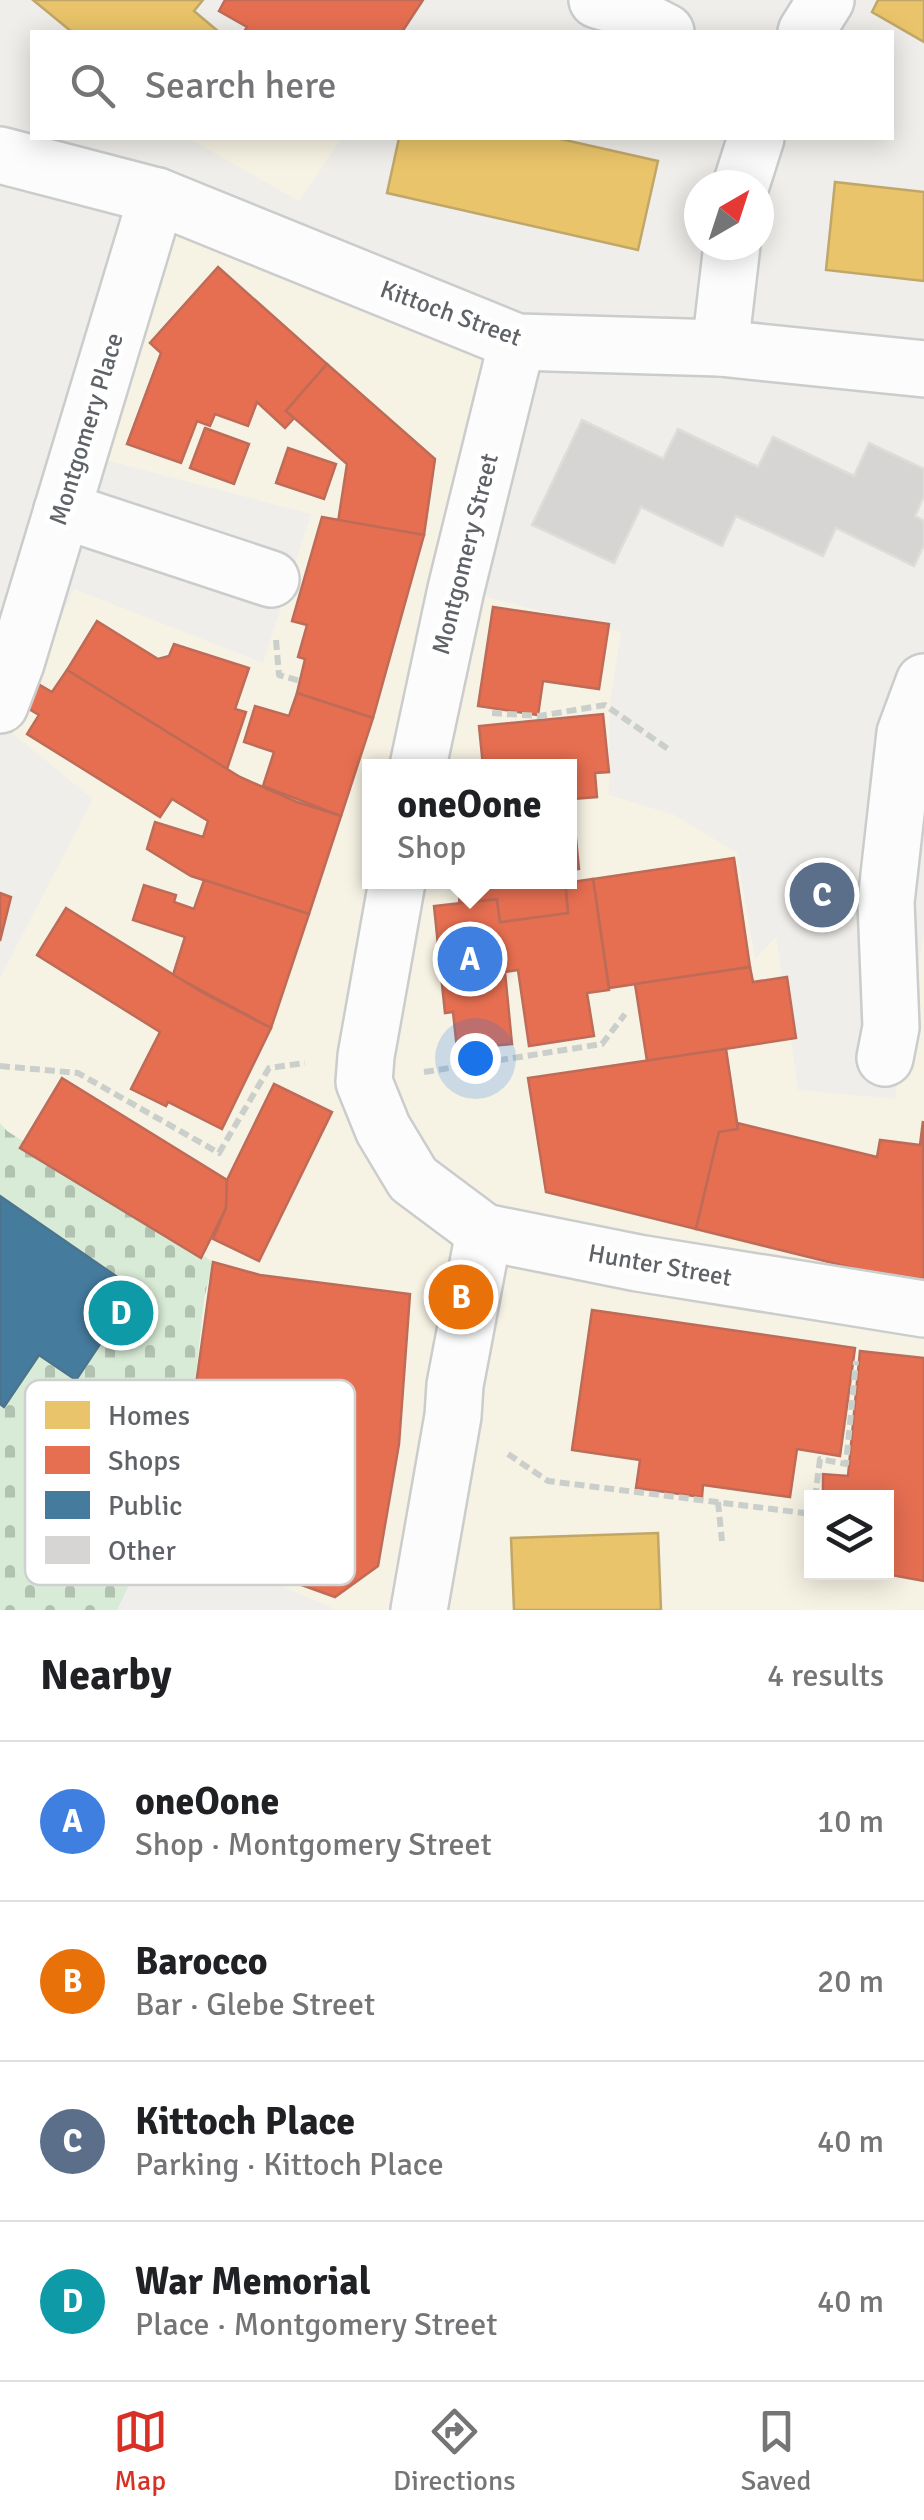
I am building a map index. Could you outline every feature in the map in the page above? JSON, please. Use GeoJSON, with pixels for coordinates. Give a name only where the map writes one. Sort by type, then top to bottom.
{"type":"FeatureCollection","features":[{"type":"Feature","properties":{"kind":"street"},"geometry":{"type":"LineString","coordinates":[[597,0],[662,30]]}},
{"type":"Feature","properties":{"kind":"street"},"geometry":{"type":"LineString","coordinates":[[807,30],[826,0]]}},
{"type":"Feature","properties":{"kind":"street"},"geometry":{"type":"LineString","coordinates":[[746,170],[755,140]]}},
{"type":"Feature","properties":{"kind":"street","name":"Kittoch Street"},"geometry":{"type":"LineString","coordinates":[[0,154],[156,196],[517,342],[720,348],[924,369]]}},
{"type":"Feature","properties":{"kind":"street","name":"Montgomery Place"},"geometry":{"type":"LineString","coordinates":[[8,684],[156,196]]}},
{"type":"Feature","properties":{"kind":"street"},"geometry":{"type":"LineString","coordinates":[[720,348],[730,260]]}},
{"type":"Feature","properties":{"kind":"street","name":"Montgomery Street"},"geometry":{"type":"LineString","coordinates":[[419,759],[517,342]]}},
{"type":"Feature","properties":{"kind":"street"},"geometry":{"type":"LineString","coordinates":[[62,510],[271,579]]}},
{"type":"Feature","properties":{"kind":"street"},"geometry":{"type":"LineString","coordinates":[[885,1058],[891,1027],[886,902],[905,733],[924,682]]}},
{"type":"Feature","properties":{"kind":"street"},"geometry":{"type":"LineString","coordinates":[[365,1069],[396,889]]}},
{"type":"Feature","properties":{"kind":"street","name":"Hunter Street"},"geometry":{"type":"LineString","coordinates":[[365,1069],[383,1129],[414,1180],[484,1232],[638,1263],[924,1309]]}},
{"type":"Feature","properties":{"kind":"street"},"geometry":{"type":"LineString","coordinates":[[419,1610],[484,1232]]}},
{"type":"Feature","properties":{"kind":"path"},"geometry":{"type":"LineString","coordinates":[[428,710],[539,716],[605,706],[671,750]]}},
{"type":"Feature","properties":{"kind":"path"},"geometry":{"type":"LineString","coordinates":[[0,1066],[78,1072],[219,1153],[268,1068],[365,1069],[602,1044],[625,1014]]}},
{"type":"Feature","properties":{"kind":"path"},"geometry":{"type":"LineString","coordinates":[[816,1490],[820,1459],[846,1464],[858,1349],[844,1296]]}},
{"type":"Feature","properties":{"kind":"path"},"geometry":{"type":"LineString","coordinates":[[454,1400],[548,1481],[804,1513]]}},
{"type":"Feature","properties":{"kind":"path"},"geometry":{"type":"LineString","coordinates":[[718,1502],[722,1541]]}},
{"type":"Feature","properties":{"kind":"shaded area"},"geometry":{"type":"Polygon","coordinates":[[[192,140],[341,140],[299,201],[192,140]]]}},
{"type":"Feature","properties":{"kind":"shaded area"},"geometry":{"type":"Polygon","coordinates":[[[157,196],[517,342],[456,589],[621,632],[610,701],[609,795],[674,815],[737,853],[755,959],[776,937],[798,1090],[895,1099],[924,934],[924,1610],[337,1610],[278,1585],[355,1585],[355,1380],[195,1380],[204,1299],[213,1262],[0,1123],[0,978],[93,799],[11,732],[74,589],[263,663],[311,514],[79,453],[157,196]]]}},
{"type":"Feature","properties":{"kind":"green space"},"geometry":{"type":"Polygon","coordinates":[[[0,1123],[213,1262],[204,1299],[195,1380],[25,1380],[25,1585],[129,1585],[117,1610],[0,1610],[0,1123]]]}},
{"type":"Feature","properties":{"kind":"building: Homes"},"geometry":{"type":"Polygon","coordinates":[[[33,0],[203,0],[194,11],[217,30],[70,30],[33,0]]]}},
{"type":"Feature","properties":{"kind":"building: Homes"},"geometry":{"type":"Polygon","coordinates":[[[878,0],[924,0],[924,42],[872,12],[878,0]]]}},
{"type":"Feature","properties":{"kind":"building: Homes"},"geometry":{"type":"Polygon","coordinates":[[[399,140],[565,140],[658,161],[638,250],[387,193],[399,140]]]}},
{"type":"Feature","properties":{"kind":"building: Homes"},"geometry":{"type":"Polygon","coordinates":[[[835,182],[924,192],[924,281],[826,270],[835,182]]]}},
{"type":"Feature","properties":{"kind":"building: Homes"},"geometry":{"type":"Polygon","coordinates":[[[658,1533],[661,1610],[514,1610],[511,1538],[658,1533]]]}},
{"type":"Feature","properties":{"kind":"building: Shops"},"geometry":{"type":"Polygon","coordinates":[[[225,0],[423,0],[403,30],[245,30],[247,27],[219,11],[225,0]]]}},
{"type":"Feature","properties":{"kind":"building: Shops"},"geometry":{"type":"Polygon","coordinates":[[[218,267],[327,364],[286,411],[294,418],[285,428],[257,402],[248,426],[215,414],[210,426],[197,421],[181,463],[127,444],[161,353],[150,343],[218,267]]]}},
{"type":"Feature","properties":{"kind":"building: Shops"},"geometry":{"type":"Polygon","coordinates":[[[327,364],[435,459],[424,535],[338,522],[347,464],[286,411],[327,364]]]}},
{"type":"Feature","properties":{"kind":"building: Shops"},"geometry":{"type":"Polygon","coordinates":[[[205,428],[249,444],[234,484],[190,468],[205,428]]]}},
{"type":"Feature","properties":{"kind":"building: Shops"},"geometry":{"type":"Polygon","coordinates":[[[288,448],[336,464],[324,499],[276,483],[288,448]]]}},
{"type":"Feature","properties":{"kind":"building: Shops"},"geometry":{"type":"Polygon","coordinates":[[[322,517],[424,535],[373,718],[297,693],[305,659],[298,657],[307,625],[292,621],[322,517]]]}},
{"type":"Feature","properties":{"kind":"building: Shops"},"geometry":{"type":"Polygon","coordinates":[[[493,607],[609,624],[599,689],[543,681],[538,715],[478,706],[493,607]]]}},
{"type":"Feature","properties":{"kind":"building: Shops"},"geometry":{"type":"Polygon","coordinates":[[[97,621],[158,659],[169,656],[174,644],[249,668],[235,709],[246,712],[227,769],[67,670],[97,621]]]}},
{"type":"Feature","properties":{"kind":"building: Shops"},"geometry":{"type":"Polygon","coordinates":[[[67,670],[240,777],[341,816],[309,914],[191,876],[147,849],[155,822],[203,837],[208,821],[172,799],[160,817],[27,734],[39,715],[24,706],[38,684],[52,692],[67,670]]]}},
{"type":"Feature","properties":{"kind":"building: Shops"},"geometry":{"type":"Polygon","coordinates":[[[297,693],[373,718],[341,816],[263,786],[274,752],[244,742],[255,706],[289,716],[297,693]]]}},
{"type":"Feature","properties":{"kind":"building: Shops"},"geometry":{"type":"Polygon","coordinates":[[[603,714],[609,772],[595,773],[597,797],[577,799],[577,759],[482,759],[479,726],[603,714]]]}},
{"type":"Feature","properties":{"kind":"building: Shops"},"geometry":{"type":"Polygon","coordinates":[[[734,858],[750,967],[609,988],[593,879],[734,858]]]}},
{"type":"Feature","properties":{"kind":"building: Shops"},"geometry":{"type":"Polygon","coordinates":[[[593,879],[609,990],[587,993],[594,1036],[529,1046],[518,970],[505,972],[512,1044],[457,1049],[453,1012],[445,1013],[434,906],[497,899],[500,922],[568,913],[566,889],[577,889],[577,881],[593,879]]]}},
{"type":"Feature","properties":{"kind":"building: Shops"},"geometry":{"type":"Polygon","coordinates":[[[204,880],[309,914],[271,1028],[173,975],[185,937],[133,920],[144,885],[176,895],[174,902],[194,909],[204,880]]]}},
{"type":"Feature","properties":{"kind":"building: Shops"},"geometry":{"type":"Polygon","coordinates":[[[460,889],[566,889],[568,913],[500,922],[497,899],[459,903],[460,889]]]}},
{"type":"Feature","properties":{"kind":"building: Shops"},"geometry":{"type":"Polygon","coordinates":[[[0,893],[11,897],[0,941],[0,893]]]}},
{"type":"Feature","properties":{"kind":"building: Shops"},"geometry":{"type":"Polygon","coordinates":[[[66,908],[203,993],[271,1028],[222,1129],[131,1089],[160,1032],[37,955],[66,908]]]}},
{"type":"Feature","properties":{"kind":"building: Shops"},"geometry":{"type":"Polygon","coordinates":[[[750,967],[753,982],[787,977],[796,1038],[647,1061],[635,984],[750,967]]]}},
{"type":"Feature","properties":{"kind":"building: Shops"},"geometry":{"type":"Polygon","coordinates":[[[726,1049],[738,1129],[719,1132],[696,1229],[546,1192],[528,1078],[726,1049]]]}},
{"type":"Feature","properties":{"kind":"building: Shops"},"geometry":{"type":"Polygon","coordinates":[[[62,1078],[227,1180],[226,1208],[201,1258],[20,1148],[62,1078]]]}},
{"type":"Feature","properties":{"kind":"building: Shops"},"geometry":{"type":"Polygon","coordinates":[[[274,1084],[332,1112],[259,1261],[213,1239],[226,1208],[227,1180],[274,1084]]]}},
{"type":"Feature","properties":{"kind":"building: Shops"},"geometry":{"type":"Polygon","coordinates":[[[923,1121],[924,1279],[861,1270],[696,1229],[719,1132],[738,1129],[737,1123],[877,1157],[880,1140],[920,1145],[923,1121]]]}},
{"type":"Feature","properties":{"kind":"building: Shops"},"geometry":{"type":"Polygon","coordinates":[[[213,1262],[260,1275],[410,1294],[399,1444],[378,1566],[355,1583],[355,1380],[197,1380],[213,1262]]]}},
{"type":"Feature","properties":{"kind":"building: Shops"},"geometry":{"type":"Polygon","coordinates":[[[592,1310],[855,1348],[840,1456],[797,1449],[790,1497],[703,1485],[702,1497],[636,1488],[640,1460],[572,1450],[592,1310]]]}},
{"type":"Feature","properties":{"kind":"building: Shops"},"geometry":{"type":"Polygon","coordinates":[[[860,1351],[924,1358],[924,1581],[894,1575],[894,1490],[823,1490],[823,1474],[848,1476],[860,1351]]]}},
{"type":"Feature","properties":{"kind":"building: Shops"},"geometry":{"type":"Polygon","coordinates":[[[302,1585],[352,1585],[335,1597],[302,1585]]]}},
{"type":"Feature","properties":{"kind":"building: Public"},"geometry":{"type":"Polygon","coordinates":[[[0,1196],[136,1290],[76,1380],[39,1355],[4,1407],[0,1404],[0,1196]]]}},
{"type":"Feature","properties":{"kind":"building: Other"},"geometry":{"type":"Polygon","coordinates":[[[582,420],[663,459],[678,429],[758,467],[773,437],[854,476],[869,443],[924,469],[924,496],[915,516],[924,521],[924,545],[914,566],[836,528],[823,556],[736,516],[722,546],[641,507],[614,563],[532,525],[582,420]]]}},
{"type":"Feature","properties":{"kind":"place","name":"Kittoch Place"},"geometry":{"type":"Point","coordinates":[822,895]}},
{"type":"Feature","properties":{"kind":"place","name":"oneOone"},"geometry":{"type":"Point","coordinates":[470,959]}},
{"type":"Feature","properties":{"kind":"place","name":"Barocco"},"geometry":{"type":"Point","coordinates":[461,1297]}},
{"type":"Feature","properties":{"kind":"place","name":"War Memorial"},"geometry":{"type":"Point","coordinates":[121,1313]}}]}
